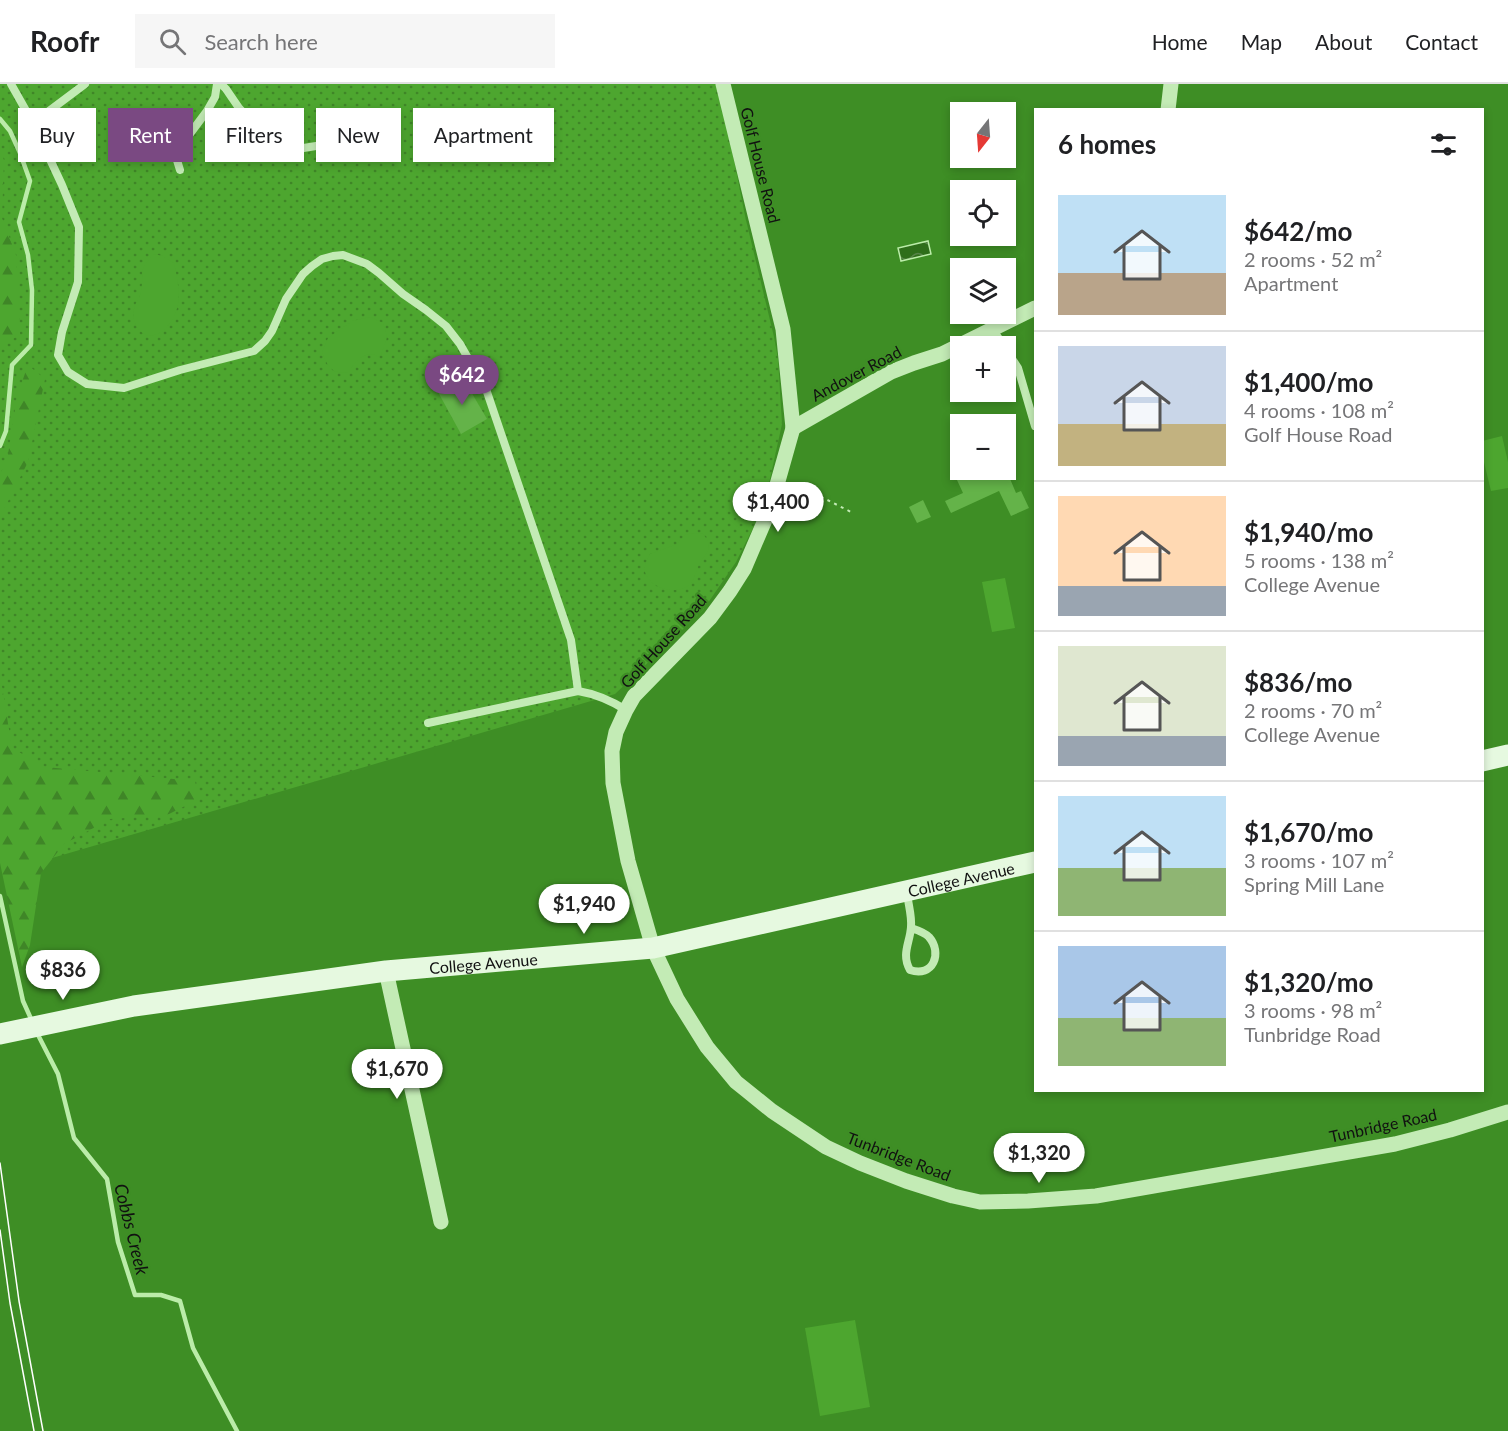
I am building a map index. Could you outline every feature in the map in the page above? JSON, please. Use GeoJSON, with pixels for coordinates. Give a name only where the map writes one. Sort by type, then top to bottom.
{"type":"FeatureCollection","features":[{"type":"Feature","properties":{"kind":"main road"},"geometry":{"type":"LineString","coordinates":[[1484,761],[1508,755]]}},
{"type":"Feature","properties":{"kind":"main road","name":"College Avenue"},"geometry":{"type":"LineString","coordinates":[[0,1034],[134,1006],[386,971],[653,948],[1034,862]]}},
{"type":"Feature","properties":{"kind":"street","name":"Golf House Road"},"geometry":{"type":"LineString","coordinates":[[653,948],[628,861],[613,777],[612,751],[616,732],[634,696],[710,618],[744,568],[771,507],[794,428],[783,329],[723,84]]}},
{"type":"Feature","properties":{"kind":"street"},"geometry":{"type":"LineString","coordinates":[[1168,108],[1171,84]]}},
{"type":"Feature","properties":{"kind":"street","name":"Andover Road"},"geometry":{"type":"LineString","coordinates":[[794,428],[891,372],[942,354],[1034,309]]}},
{"type":"Feature","properties":{"kind":"street","name":"Tunbridge Road"},"geometry":{"type":"LineString","coordinates":[[653,948],[677,999],[707,1047],[736,1082],[772,1111],[826,1147],[860,1163],[953,1196],[980,1202],[1096,1197],[1395,1144],[1508,1112]]}},
{"type":"Feature","properties":{"kind":"street"},"geometry":{"type":"LineString","coordinates":[[386,971],[441,1222]]}},
{"type":"Feature","properties":{"kind":"lane"},"geometry":{"type":"LineString","coordinates":[[11,84],[25,108]]}},
{"type":"Feature","properties":{"kind":"lane"},"geometry":{"type":"LineString","coordinates":[[53,108],[85,84]]}},
{"type":"Feature","properties":{"kind":"lane"},"geometry":{"type":"LineString","coordinates":[[180,170],[176,157],[207,111],[219,84],[226,89],[239,108],[262,133],[279,146],[291,150],[316,146]]}},
{"type":"Feature","properties":{"kind":"lane"},"geometry":{"type":"LineString","coordinates":[[52,162],[79,227],[78,282],[62,332],[58,355],[68,372],[87,384],[124,388],[180,370],[254,351],[266,341],[286,299],[303,274],[322,259],[333,256],[344,255],[367,264],[446,326],[460,344],[487,392],[571,640],[578,691]]}},
{"type":"Feature","properties":{"kind":"lane"},"geometry":{"type":"LineString","coordinates":[[993,330],[997,336]]}},
{"type":"Feature","properties":{"kind":"lane"},"geometry":{"type":"LineString","coordinates":[[1016,365],[1034,423]]}},
{"type":"Feature","properties":{"kind":"lane"},"geometry":{"type":"LineString","coordinates":[[428,723],[578,691],[594,694],[626,710]]}},
{"type":"Feature","properties":{"kind":"lane"},"geometry":{"type":"LineString","coordinates":[[906,891],[911,928],[906,949],[906,963],[910,970],[918,973],[929,969],[933,964],[936,958],[935,947],[928,936],[911,928]]}},
{"type":"Feature","properties":{"kind":"path"},"geometry":{"type":"LineString","coordinates":[[781,476],[851,512]]}},
{"type":"Feature","properties":{"kind":"green space"},"geometry":{"type":"Polygon","coordinates":[[[0,84],[719,84],[745,216],[774,337],[778,359],[782,424],[764,506],[736,562],[703,610],[615,694],[4,872],[0,835],[0,84]]]}},
{"type":"Feature","properties":{"kind":"green space"},"geometry":{"type":"Polygon","coordinates":[[[0,150],[4,160],[2,218],[16,255],[20,335],[0,345],[0,150]]]}},
{"type":"Feature","properties":{"kind":"green space"},"geometry":{"type":"Polygon","coordinates":[[[154,254],[163,256],[174,263],[179,297],[172,321],[161,332],[149,336],[137,327],[134,315],[135,305],[141,292],[142,272],[154,254]]]}},
{"type":"Feature","properties":{"kind":"green space"},"geometry":{"type":"Polygon","coordinates":[[[370,317],[383,323],[385,329],[386,340],[381,355],[378,357],[365,355],[348,372],[334,371],[328,365],[322,352],[328,338],[352,321],[370,317]]]}},
{"type":"Feature","properties":{"kind":"green space"},"geometry":{"type":"Polygon","coordinates":[[[28,365],[45,379],[28,462],[0,517],[0,474],[7,461],[17,396],[28,365]]]}},
{"type":"Feature","properties":{"kind":"green space"},"geometry":{"type":"Polygon","coordinates":[[[1502,436],[1508,462],[1508,488],[1491,491],[1484,462],[1484,440],[1502,436]]]}},
{"type":"Feature","properties":{"kind":"green space"},"geometry":{"type":"Polygon","coordinates":[[[703,534],[709,545],[692,582],[679,590],[665,589],[652,583],[645,572],[650,554],[677,544],[685,535],[703,534]]]}},
{"type":"Feature","properties":{"kind":"green space"},"geometry":{"type":"Polygon","coordinates":[[[1005,578],[1015,628],[992,632],[982,582],[1005,578]]]}},
{"type":"Feature","properties":{"kind":"green space"},"geometry":{"type":"Polygon","coordinates":[[[0,674],[12,748],[45,767],[195,781],[199,799],[167,815],[110,819],[64,844],[41,873],[30,945],[22,967],[0,863],[0,674]]]}},
{"type":"Feature","properties":{"kind":"green space"},"geometry":{"type":"Polygon","coordinates":[[[855,1320],[870,1407],[820,1416],[805,1328],[855,1320]]]}},
{"type":"Feature","properties":{"kind":"water"},"geometry":{"type":"Polygon","coordinates":[[[928,241],[931,254],[901,261],[898,248],[928,241]]]}},
{"type":"Feature","properties":{"kind":"building"},"geometry":{"type":"Polygon","coordinates":[[[463,378],[487,419],[461,434],[438,392],[463,378]]]}},
{"type":"Feature","properties":{"kind":"building"},"geometry":{"type":"Polygon","coordinates":[[[957,480],[1011,480],[1016,493],[1021,491],[1029,508],[1011,516],[999,491],[951,513],[945,501],[963,493],[957,480]]]}},
{"type":"Feature","properties":{"kind":"building"},"geometry":{"type":"Polygon","coordinates":[[[923,500],[931,517],[917,523],[909,507],[923,500]]]}},
{"type":"Feature","properties":{"kind":"waterway","name":"Cobbs Creek"},"geometry":{"type":"LineString","coordinates":[[0,119],[10,131],[30,181],[19,222],[28,255],[32,290],[31,345],[12,365],[6,431],[0,446]]}},
{"type":"Feature","properties":{"kind":"waterway","name":"Cobbs Creek"},"geometry":{"type":"LineString","coordinates":[[0,896],[23,1001],[32,1021]]}},
{"type":"Feature","properties":{"kind":"waterway","name":"Cobbs Creek"},"geometry":{"type":"LineString","coordinates":[[36,1031],[58,1074],[74,1138],[107,1179],[118,1242],[135,1295],[161,1295],[180,1301],[193,1348],[237,1431]]}},
{"type":"Feature","properties":{"kind":"tram line"},"geometry":{"type":"LineString","coordinates":[[0,1163],[19,1301],[43,1431]]}},
{"type":"Feature","properties":{"kind":"tram line"},"geometry":{"type":"LineString","coordinates":[[0,1230],[10,1303],[34,1431]]}}]}
